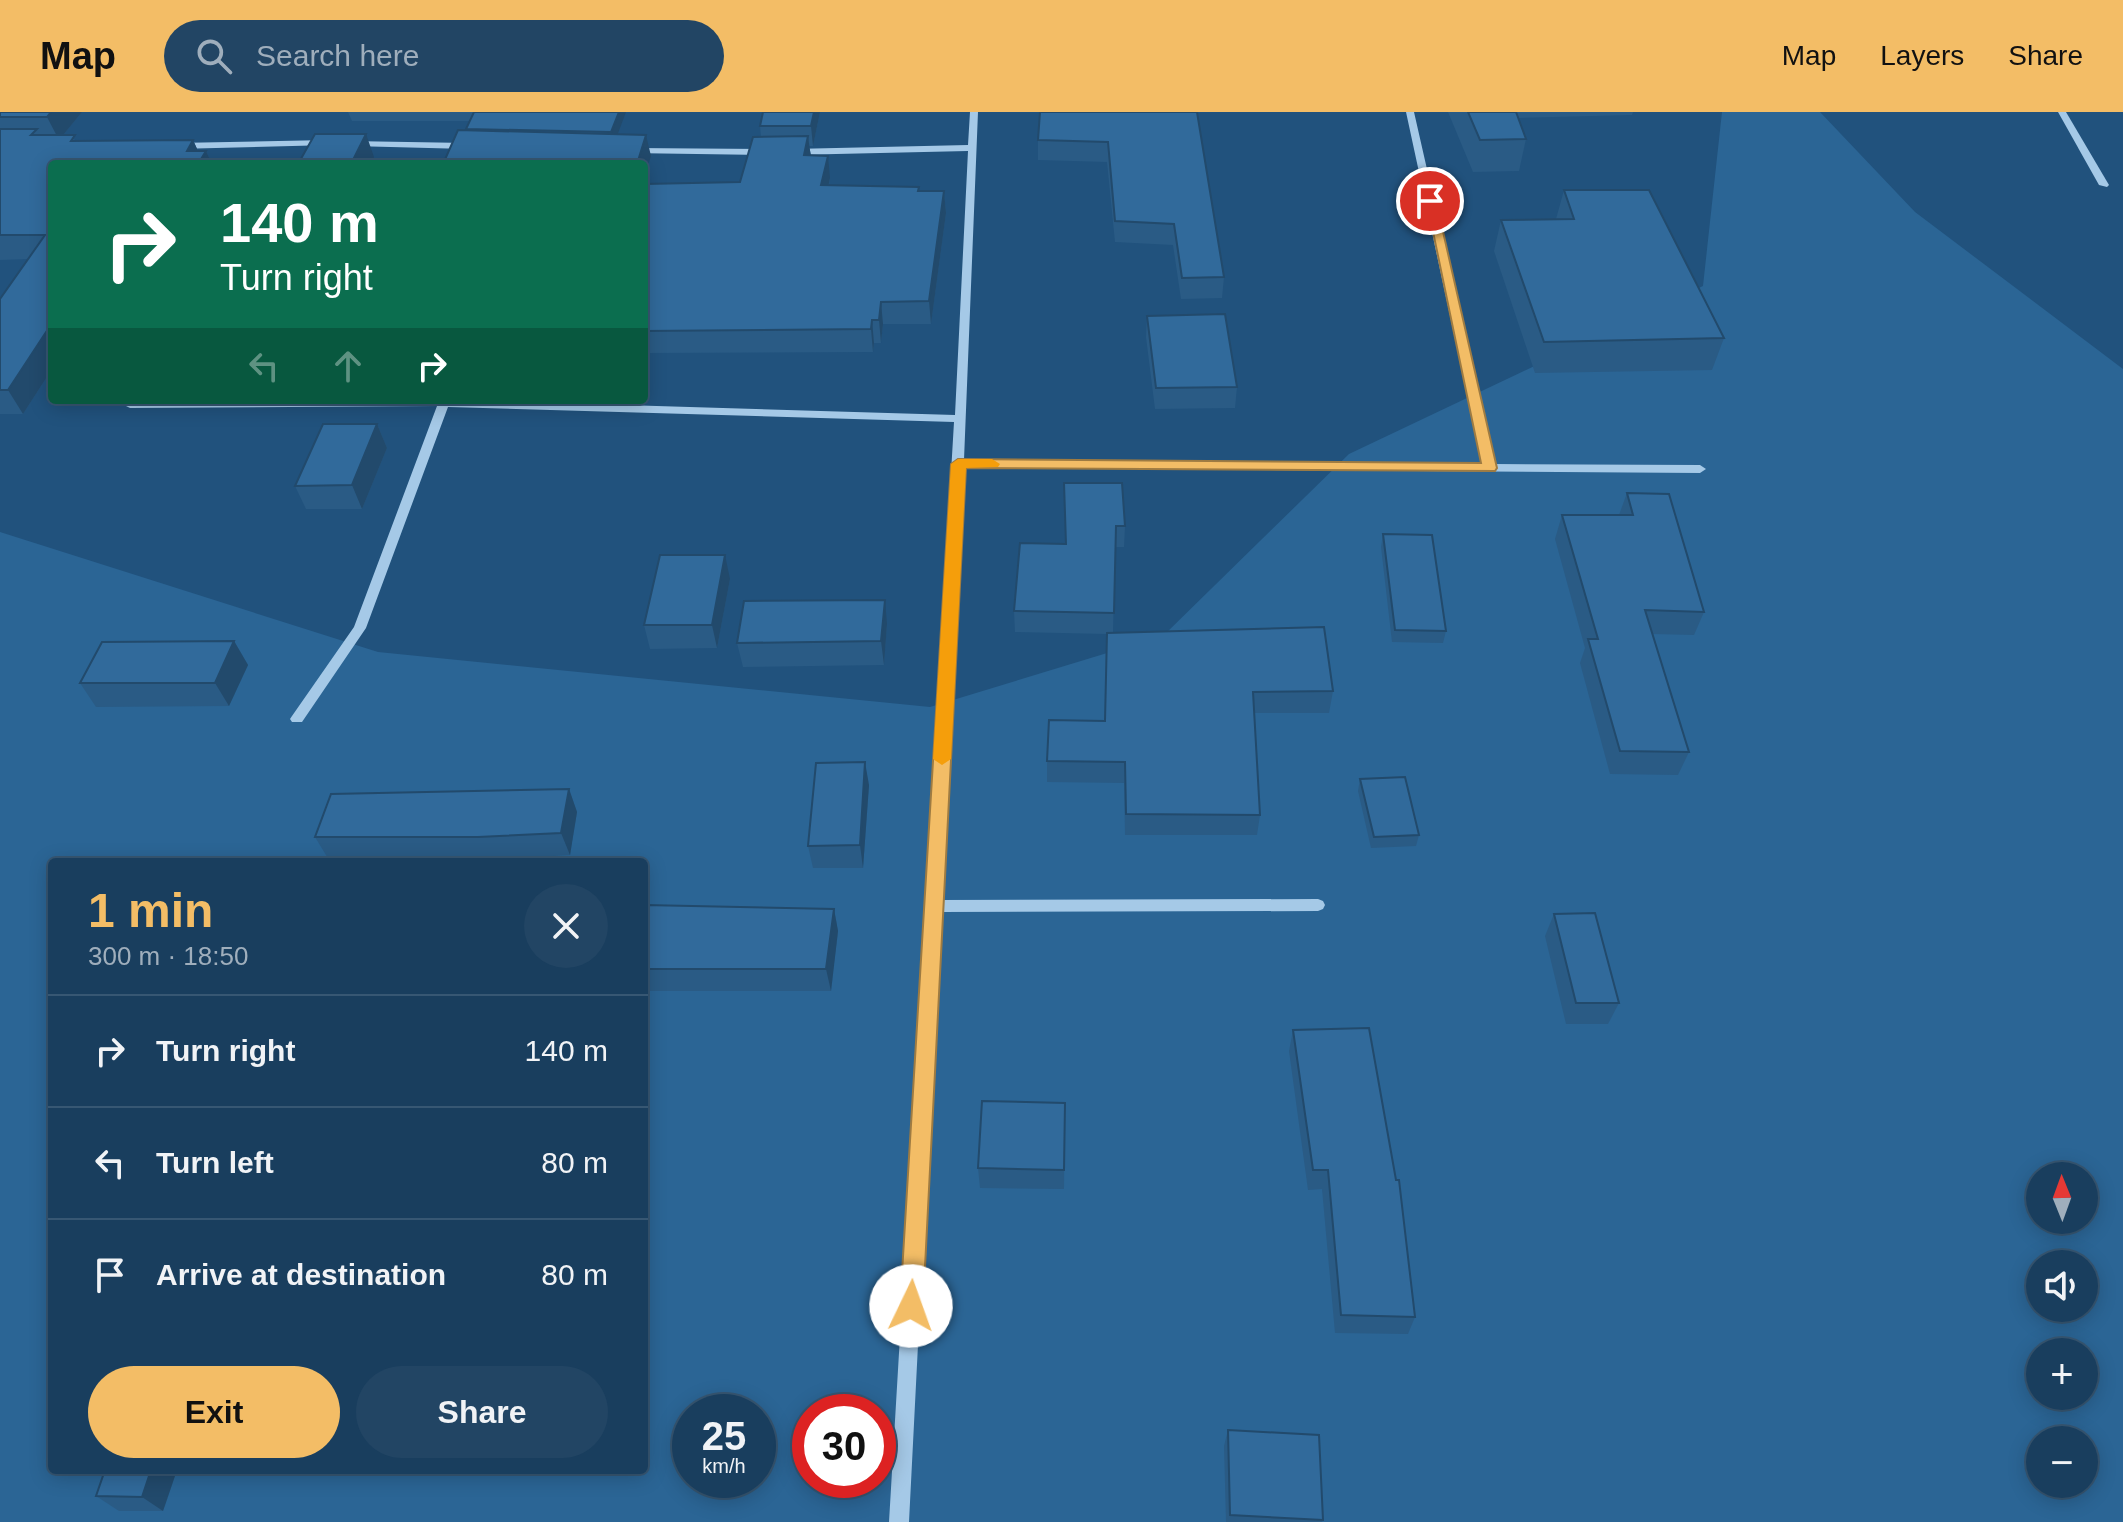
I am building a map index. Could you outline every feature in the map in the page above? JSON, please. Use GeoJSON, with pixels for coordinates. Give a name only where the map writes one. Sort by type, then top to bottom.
{"type":"FeatureCollection","features":[{"type":"Feature","properties":{"kind":"street"},"geometry":{"type":"LineString","coordinates":[[899,1522],[961,419],[974,112]]}},
{"type":"Feature","properties":{"kind":"street"},"geometry":{"type":"LineString","coordinates":[[1410,112],[1489,468]]}},
{"type":"Feature","properties":{"kind":"street"},"geometry":{"type":"LineString","coordinates":[[2062,112],[2104,185]]}},
{"type":"Feature","properties":{"kind":"street"},"geometry":{"type":"LineString","coordinates":[[164,146],[407,142],[482,147]]}},
{"type":"Feature","properties":{"kind":"street"},"geometry":{"type":"LineString","coordinates":[[622,150],[794,152],[973,148]]}},
{"type":"Feature","properties":{"kind":"street"},"geometry":{"type":"LineString","coordinates":[[130,405],[287,404]]}},
{"type":"Feature","properties":{"kind":"street"},"geometry":{"type":"LineString","coordinates":[[297,719],[360,628],[444,404]]}},
{"type":"Feature","properties":{"kind":"street"},"geometry":{"type":"LineString","coordinates":[[476,404],[961,419]]}},
{"type":"Feature","properties":{"kind":"street"},"geometry":{"type":"LineString","coordinates":[[958,464],[1700,469]]}},
{"type":"Feature","properties":{"kind":"street"},"geometry":{"type":"LineString","coordinates":[[933,906],[1318,905]]}},
{"type":"Feature","properties":{"kind":"shaded area"},"geometry":{"type":"Polygon","coordinates":[[[1722,112],[1820,112],[1915,212],[2123,369],[2123,1522],[0,1522],[0,532],[378,652],[930,707],[1163,636],[1349,454],[1703,286],[1722,112]]]}},
{"type":"Feature","properties":{"kind":"building"},"geometry":{"type":"Polygon","coordinates":[[[0,112],[51,112],[47,117],[0,117],[0,112]]]}},
{"type":"Feature","properties":{"kind":"building"},"geometry":{"type":"Polygon","coordinates":[[[474,112],[619,112],[611,132],[466,129],[474,112]]]}},
{"type":"Feature","properties":{"kind":"building"},"geometry":{"type":"Polygon","coordinates":[[[763,112],[814,112],[811,126],[760,126],[763,112]]]}},
{"type":"Feature","properties":{"kind":"building"},"geometry":{"type":"Polygon","coordinates":[[[1040,112],[1197,112],[1224,277],[1182,278],[1174,224],[1115,221],[1108,142],[1038,140],[1040,112]]]}},
{"type":"Feature","properties":{"kind":"building"},"geometry":{"type":"Polygon","coordinates":[[[1468,112],[1516,112],[1526,139],[1480,140],[1468,112]]]}},
{"type":"Feature","properties":{"kind":"building"},"geometry":{"type":"Polygon","coordinates":[[[0,129],[37,129],[31,135],[75,135],[71,141],[193,140],[187,151],[206,151],[200,160],[48,160],[48,329],[8,390],[0,390],[0,299],[45,235],[0,235],[0,129]]]}},
{"type":"Feature","properties":{"kind":"building"},"geometry":{"type":"Polygon","coordinates":[[[458,130],[646,135],[638,160],[445,160],[458,130]]]}},
{"type":"Feature","properties":{"kind":"building"},"geometry":{"type":"Polygon","coordinates":[[[315,134],[366,134],[353,160],[300,160],[315,134]]]}},
{"type":"Feature","properties":{"kind":"building"},"geometry":{"type":"Polygon","coordinates":[[[808,136],[804,155],[828,156],[821,185],[919,187],[918,191],[944,191],[929,301],[881,302],[879,320],[872,320],[871,329],[648,331],[648,184],[740,182],[753,137],[808,136]]]}},
{"type":"Feature","properties":{"kind":"building"},"geometry":{"type":"Polygon","coordinates":[[[1564,190],[1649,190],[1724,338],[1544,342],[1501,220],[1574,219],[1564,190]]]}},
{"type":"Feature","properties":{"kind":"building"},"geometry":{"type":"Polygon","coordinates":[[[1225,314],[1237,387],[1156,388],[1147,316],[1225,314]]]}},
{"type":"Feature","properties":{"kind":"building"},"geometry":{"type":"Polygon","coordinates":[[[323,424],[377,424],[352,485],[295,486],[323,424]]]}},
{"type":"Feature","properties":{"kind":"building"},"geometry":{"type":"Polygon","coordinates":[[[1064,483],[1122,483],[1125,526],[1116,526],[1114,613],[1014,611],[1020,543],[1066,544],[1064,483]]]}},
{"type":"Feature","properties":{"kind":"building"},"geometry":{"type":"Polygon","coordinates":[[[1627,493],[1669,494],[1704,612],[1645,610],[1689,752],[1620,751],[1588,639],[1598,639],[1562,515],[1633,515],[1627,493]]]}},
{"type":"Feature","properties":{"kind":"building"},"geometry":{"type":"Polygon","coordinates":[[[1383,534],[1432,535],[1446,631],[1395,630],[1383,534]]]}},
{"type":"Feature","properties":{"kind":"building"},"geometry":{"type":"Polygon","coordinates":[[[660,555],[725,555],[712,625],[644,625],[660,555]]]}},
{"type":"Feature","properties":{"kind":"building"},"geometry":{"type":"Polygon","coordinates":[[[885,600],[881,641],[737,643],[744,601],[885,600]]]}},
{"type":"Feature","properties":{"kind":"building"},"geometry":{"type":"Polygon","coordinates":[[[1324,627],[1333,691],[1253,692],[1260,815],[1126,814],[1125,762],[1047,761],[1049,720],[1105,721],[1107,633],[1324,627]]]}},
{"type":"Feature","properties":{"kind":"building"},"geometry":{"type":"Polygon","coordinates":[[[234,641],[215,683],[80,683],[102,642],[234,641]]]}},
{"type":"Feature","properties":{"kind":"building"},"geometry":{"type":"Polygon","coordinates":[[[865,762],[860,845],[808,846],[816,763],[865,762]]]}},
{"type":"Feature","properties":{"kind":"building"},"geometry":{"type":"Polygon","coordinates":[[[1405,777],[1419,835],[1374,837],[1360,779],[1405,777]]]}},
{"type":"Feature","properties":{"kind":"building"},"geometry":{"type":"Polygon","coordinates":[[[569,789],[561,833],[478,837],[315,837],[331,794],[569,789]]]}},
{"type":"Feature","properties":{"kind":"building"},"geometry":{"type":"Polygon","coordinates":[[[648,905],[834,909],[826,969],[648,969],[648,905]]]}},
{"type":"Feature","properties":{"kind":"building"},"geometry":{"type":"Polygon","coordinates":[[[1595,913],[1619,1003],[1576,1003],[1554,914],[1595,913]]]}},
{"type":"Feature","properties":{"kind":"building"},"geometry":{"type":"Polygon","coordinates":[[[1369,1028],[1396,1180],[1399,1180],[1415,1317],[1341,1315],[1328,1170],[1313,1170],[1293,1030],[1369,1028]]]}},
{"type":"Feature","properties":{"kind":"building"},"geometry":{"type":"Polygon","coordinates":[[[982,1101],[1065,1103],[1064,1170],[978,1168],[982,1101]]]}},
{"type":"Feature","properties":{"kind":"building"},"geometry":{"type":"Polygon","coordinates":[[[1228,1430],[1319,1435],[1323,1520],[1230,1515],[1228,1430]]]}},
{"type":"Feature","properties":{"kind":"building"},"geometry":{"type":"Polygon","coordinates":[[[104,1474],[150,1474],[142,1497],[96,1496],[104,1474]]]}},
{"type":"Feature","properties":{"kind":"slow traffic"},"geometry":{"type":"LineString","coordinates":[[942,759],[958,464],[992,464]]}},
{"type":"Feature","properties":{"kind":"route"},"geometry":{"type":"LineString","coordinates":[[911,1306],[958,464],[1489,468],[1430,201]]}}]}
